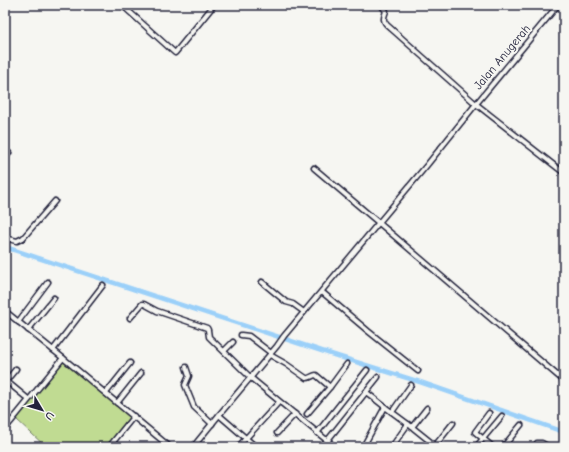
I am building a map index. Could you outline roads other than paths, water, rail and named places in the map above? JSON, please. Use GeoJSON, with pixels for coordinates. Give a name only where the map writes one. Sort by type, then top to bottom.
{"type":"FeatureCollection","features":[{"type":"Feature","properties":{"kind":"street"},"geometry":{"type":"LineString","coordinates":[[122,5],[175,53],[214,5]]}},
{"type":"Feature","properties":{"kind":"street"},"geometry":{"type":"LineString","coordinates":[[380,5],[386,11],[383,18],[387,25],[476,104],[564,173]]}},
{"type":"Feature","properties":{"kind":"street","name":"Jalan Anugerah"},"geometry":{"type":"LineString","coordinates":[[193,447],[558,5]]}},
{"type":"Feature","properties":{"kind":"street"},"geometry":{"type":"LineString","coordinates":[[5,158],[9,153]]}},
{"type":"Feature","properties":{"kind":"street"},"geometry":{"type":"LineString","coordinates":[[314,168],[564,381]]}},
{"type":"Feature","properties":{"kind":"street"},"geometry":{"type":"LineString","coordinates":[[5,238],[17,241],[22,238],[55,201]]}},
{"type":"Feature","properties":{"kind":"street"},"geometry":{"type":"LineString","coordinates":[[18,322],[48,282]]}},
{"type":"Feature","properties":{"kind":"street"},"geometry":{"type":"LineString","coordinates":[[262,282],[286,302],[293,304],[304,312]]}},
{"type":"Feature","properties":{"kind":"street"},"geometry":{"type":"LineString","coordinates":[[53,350],[103,285]]}},
{"type":"Feature","properties":{"kind":"street"},"geometry":{"type":"LineString","coordinates":[[322,292],[418,371]]}},
{"type":"Feature","properties":{"kind":"street"},"geometry":{"type":"LineString","coordinates":[[28,330],[54,298]]}},
{"type":"Feature","properties":{"kind":"street"},"geometry":{"type":"LineString","coordinates":[[130,318],[142,304],[144,304],[157,311],[207,328],[209,337],[251,378],[335,447]]}},
{"type":"Feature","properties":{"kind":"street"},"geometry":{"type":"LineString","coordinates":[[5,312],[106,393],[170,447]]}},
{"type":"Feature","properties":{"kind":"street"},"geometry":{"type":"LineString","coordinates":[[241,335],[249,336],[271,354],[307,378],[316,375],[330,387]]}},
{"type":"Feature","properties":{"kind":"street"},"geometry":{"type":"LineString","coordinates":[[224,351],[233,342]]}},
{"type":"Feature","properties":{"kind":"street"},"geometry":{"type":"LineString","coordinates":[[5,429],[63,358]]}},
{"type":"Feature","properties":{"kind":"street"},"geometry":{"type":"LineString","coordinates":[[106,393],[130,362]]}},
{"type":"Feature","properties":{"kind":"street"},"geometry":{"type":"LineString","coordinates":[[307,414],[347,364]]}},
{"type":"Feature","properties":{"kind":"street"},"geometry":{"type":"LineString","coordinates":[[186,367],[189,376],[185,385],[194,407],[212,424]]}},
{"type":"Feature","properties":{"kind":"street"},"geometry":{"type":"LineString","coordinates":[[16,369],[6,381],[28,399]]}},
{"type":"Feature","properties":{"kind":"street"},"geometry":{"type":"LineString","coordinates":[[317,433],[367,370]]}},
{"type":"Feature","properties":{"kind":"street"},"geometry":{"type":"LineString","coordinates":[[117,402],[141,373]]}},
{"type":"Feature","properties":{"kind":"street"},"geometry":{"type":"LineString","coordinates":[[327,441],[378,377]]}},
{"type":"Feature","properties":{"kind":"street"},"geometry":{"type":"LineString","coordinates":[[392,412],[411,384]]}},
{"type":"Feature","properties":{"kind":"street"},"geometry":{"type":"LineString","coordinates":[[366,392],[435,446],[453,423]]}},
{"type":"Feature","properties":{"kind":"street"},"geometry":{"type":"LineString","coordinates":[[238,447],[279,402]]}},
{"type":"Feature","properties":{"kind":"street"},"geometry":{"type":"LineString","coordinates":[[369,447],[364,445],[385,407]]}},
{"type":"Feature","properties":{"kind":"street"},"geometry":{"type":"LineString","coordinates":[[393,445],[427,408]]}},
{"type":"Feature","properties":{"kind":"street"},"geometry":{"type":"LineString","coordinates":[[489,413],[475,432],[493,447]]}},
{"type":"Feature","properties":{"kind":"street"},"geometry":{"type":"LineString","coordinates":[[277,433],[295,414]]}},
{"type":"Feature","properties":{"kind":"street"},"geometry":{"type":"LineString","coordinates":[[219,415],[256,447]]}},
{"type":"Feature","properties":{"kind":"street"},"geometry":{"type":"LineString","coordinates":[[109,447],[134,416]]}},
{"type":"Feature","properties":{"kind":"street"},"geometry":{"type":"LineString","coordinates":[[476,447],[502,416]]}},
{"type":"Feature","properties":{"kind":"street"},"geometry":{"type":"LineString","coordinates":[[564,419],[564,426]]}},
{"type":"Feature","properties":{"kind":"street"},"geometry":{"type":"LineString","coordinates":[[503,447],[521,425]]}},
{"type":"Feature","properties":{"kind":"street"},"geometry":{"type":"LineString","coordinates":[[534,447],[538,442],[549,447]]}},
{"type":"Feature","properties":{"kind":"waterway"},"geometry":{"type":"LineString","coordinates":[[5,246],[420,382],[564,432]]}}]}
